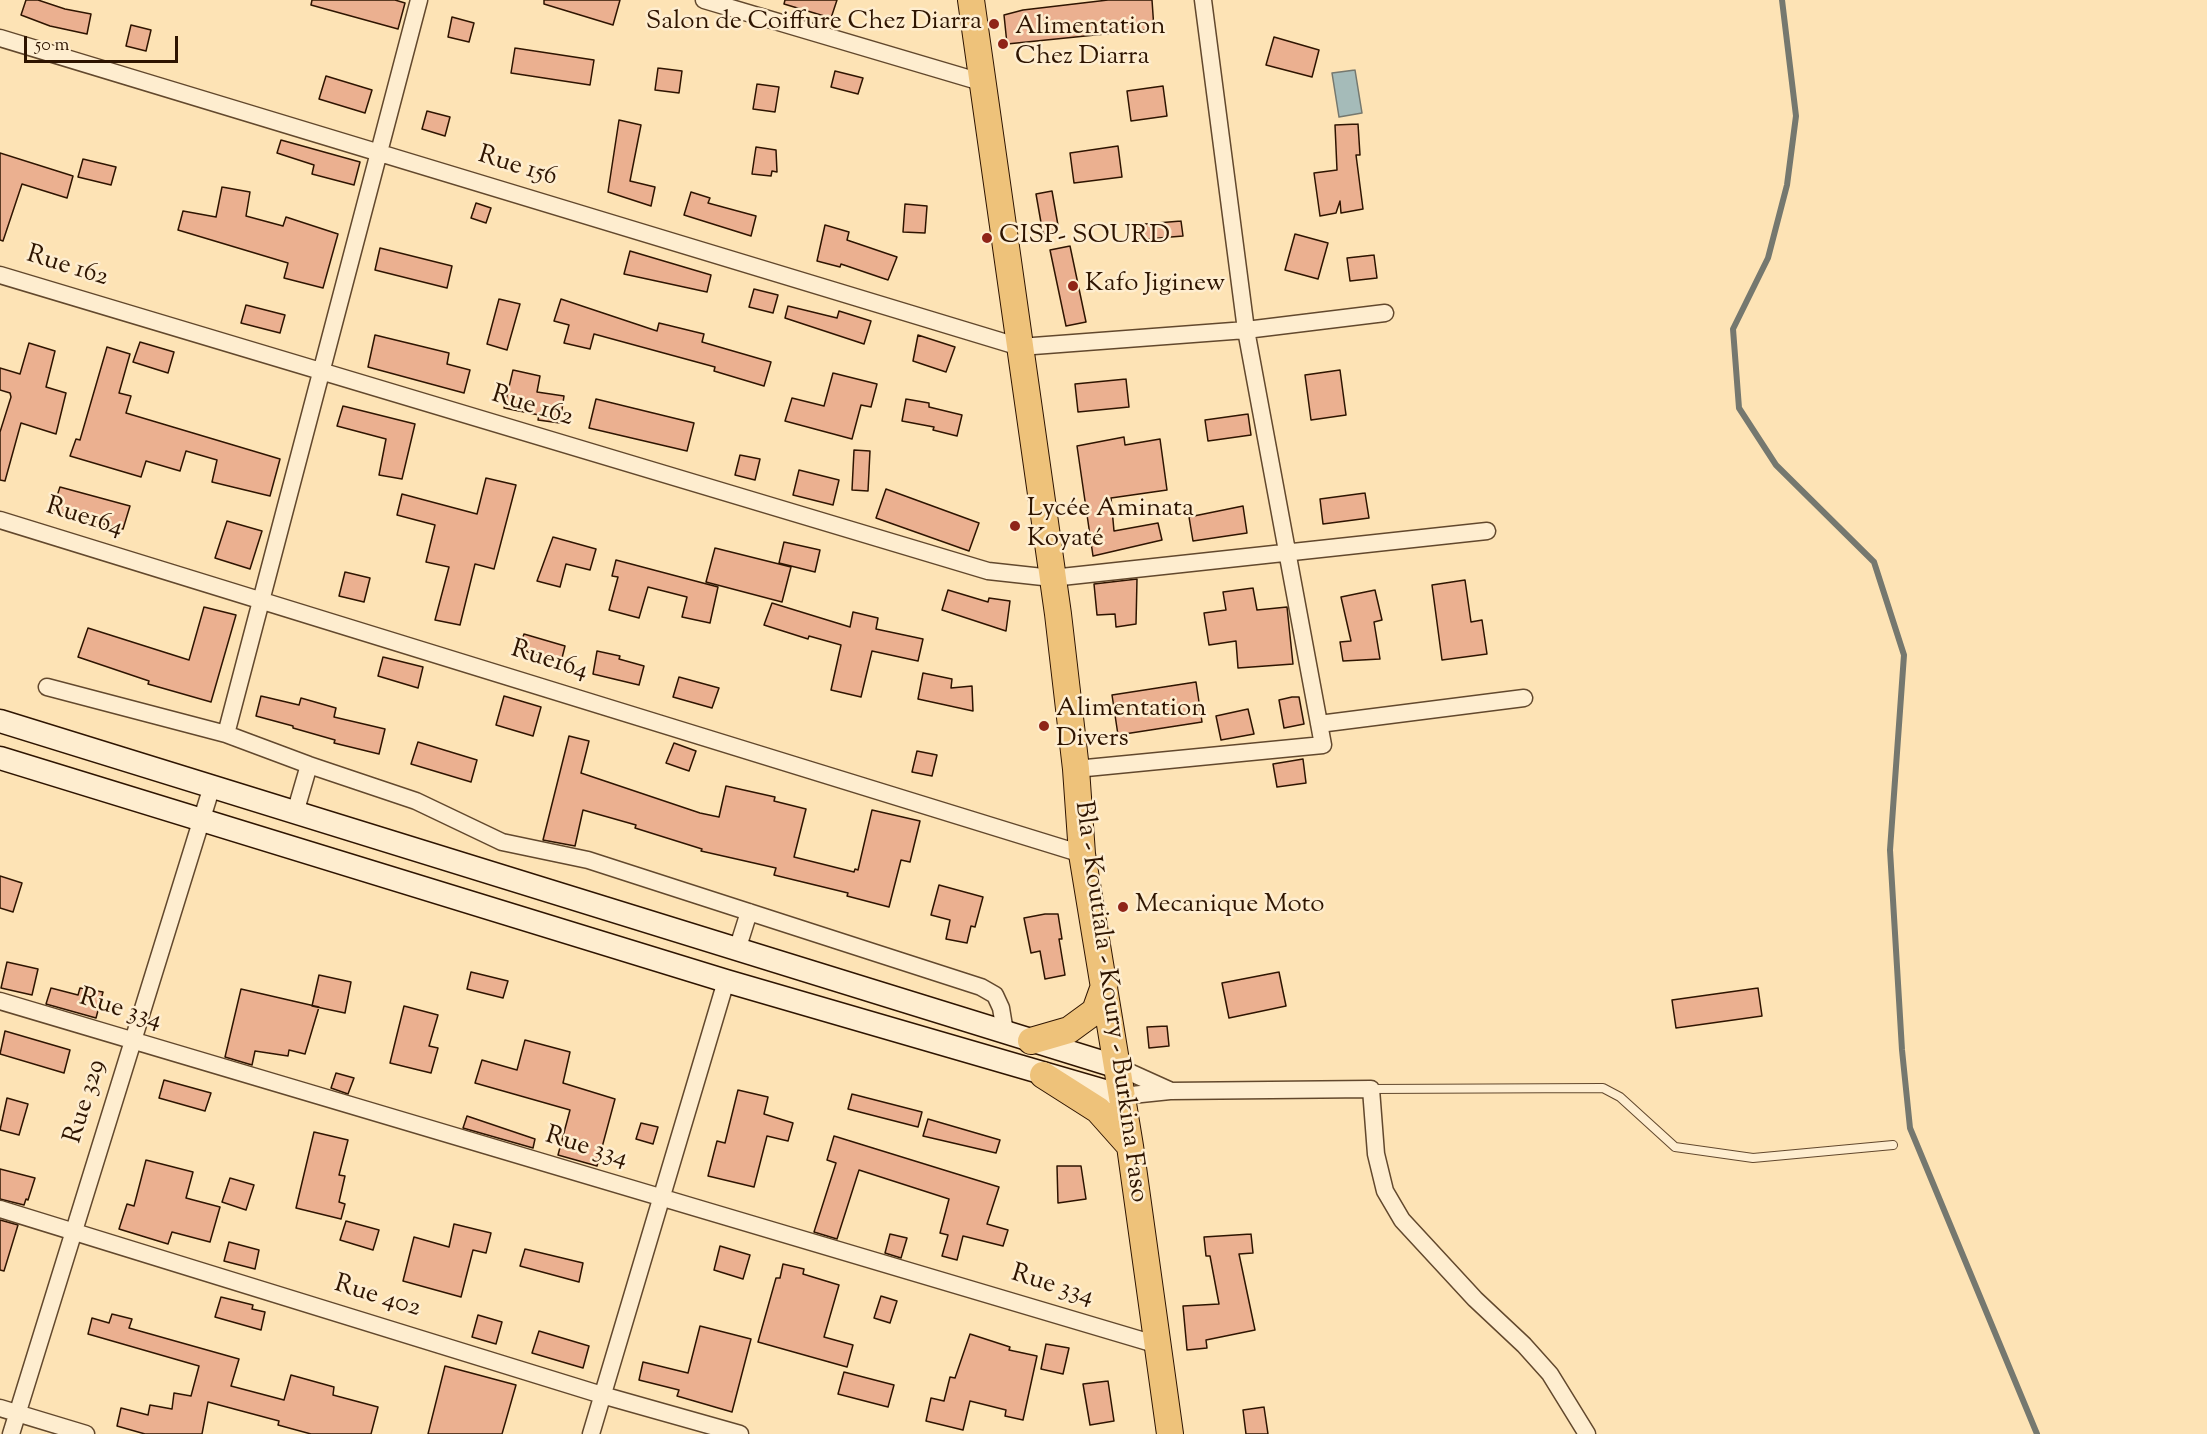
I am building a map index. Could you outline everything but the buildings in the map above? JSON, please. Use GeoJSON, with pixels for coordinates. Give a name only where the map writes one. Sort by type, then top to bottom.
{"type":"FeatureCollection","features":[{"type":"Feature","properties":{"kind":"main road","name":"Bla - Koutiala - Koury - Burkina Faso"},"geometry":{"type":"LineString","coordinates":[[971,0],[1052,578],[1076,769],[1082,854],[1130,1146],[1170,1434]]}},
{"type":"Feature","properties":{"kind":"main road"},"geometry":{"type":"LineString","coordinates":[[0,721],[1118,1067]]}},
{"type":"Feature","properties":{"kind":"main road"},"geometry":{"type":"LineString","coordinates":[[0,758],[726,981],[1043,1075],[1122,1096]]}},
{"type":"Feature","properties":{"kind":"main road"},"geometry":{"type":"LineString","coordinates":[[1031,1041],[1069,1030],[1095,1011],[1105,983]]}},
{"type":"Feature","properties":{"kind":"main road"},"geometry":{"type":"LineString","coordinates":[[1043,1075],[1098,1110],[1130,1146]]}},
{"type":"Feature","properties":{"kind":"street"},"geometry":{"type":"LineString","coordinates":[[226,734],[419,0]]}},
{"type":"Feature","properties":{"kind":"street"},"geometry":{"type":"LineString","coordinates":[[705,0],[981,82]]}},
{"type":"Feature","properties":{"kind":"street"},"geometry":{"type":"LineString","coordinates":[[1076,769],[1323,745],[1245,330],[1203,0]]}},
{"type":"Feature","properties":{"kind":"street","name":"Rue 156"},"geometry":{"type":"LineString","coordinates":[[0,38],[1020,347]]}},
{"type":"Feature","properties":{"kind":"street","name":"Rue 162"},"geometry":{"type":"LineString","coordinates":[[0,275],[988,571],[1052,578],[1487,531]]}},
{"type":"Feature","properties":{"kind":"street"},"geometry":{"type":"LineString","coordinates":[[1020,347],[1245,330],[1385,313]]}},
{"type":"Feature","properties":{"kind":"street","name":"Rue164"},"geometry":{"type":"LineString","coordinates":[[0,520],[1082,854]]}},
{"type":"Feature","properties":{"kind":"street"},"geometry":{"type":"LineString","coordinates":[[46,687],[226,734],[416,801],[502,842],[588,860],[981,987],[995,995],[1001,1008],[1005,1032]]}},
{"type":"Feature","properties":{"kind":"street"},"geometry":{"type":"LineString","coordinates":[[1319,724],[1524,698]]}},
{"type":"Feature","properties":{"kind":"street"},"geometry":{"type":"LineString","coordinates":[[295,813],[309,765]]}},
{"type":"Feature","properties":{"kind":"street","name":"Rue 329"},"geometry":{"type":"LineString","coordinates":[[11,1434],[212,786]]}},
{"type":"Feature","properties":{"kind":"street"},"geometry":{"type":"LineString","coordinates":[[736,950],[749,912]]}},
{"type":"Feature","properties":{"kind":"street"},"geometry":{"type":"LineString","coordinates":[[591,1434],[726,981]]}},
{"type":"Feature","properties":{"kind":"street","name":"Rue 334"},"geometry":{"type":"LineString","coordinates":[[0,1002],[1158,1346]]}},
{"type":"Feature","properties":{"kind":"street"},"geometry":{"type":"LineString","coordinates":[[1118,1067],[1170,1091]]}},
{"type":"Feature","properties":{"kind":"street"},"geometry":{"type":"LineString","coordinates":[[1122,1096],[1170,1091],[1371,1089],[1376,1154],[1385,1191],[1402,1220],[1474,1299],[1524,1345],[1550,1374],[1587,1434]]}},
{"type":"Feature","properties":{"kind":"street","name":"Rue 402"},"geometry":{"type":"LineString","coordinates":[[0,1209],[602,1395],[740,1434]]}},
{"type":"Feature","properties":{"kind":"street"},"geometry":{"type":"LineString","coordinates":[[0,1408],[86,1434]]}},
{"type":"Feature","properties":{"kind":"lane"},"geometry":{"type":"LineString","coordinates":[[1371,1089],[1603,1088],[1620,1098],[1675,1147],[1753,1158],[1893,1145]]}},
{"type":"Feature","properties":{"kind":"water"},"geometry":{"type":"Polygon","coordinates":[[[1355,70],[1362,113],[1339,117],[1332,73],[1355,70]]]}},
{"type":"Feature","properties":{"kind":"waterway"},"geometry":{"type":"LineString","coordinates":[[1782,0],[1796,116],[1787,185],[1768,258],[1733,329],[1739,408],[1776,465],[1874,562],[1904,655],[1890,850],[1902,1050],[1910,1128],[2037,1434]]}},
{"type":"Feature","properties":{"kind":"place","name":"Salon de Coiffure Chez Diarra"},"geometry":{"type":"Point","coordinates":[994,24]}},
{"type":"Feature","properties":{"kind":"place","name":"Alimentation Chez Diarra"},"geometry":{"type":"Point","coordinates":[1003,44]}},
{"type":"Feature","properties":{"kind":"place","name":"CISP- SOURD"},"geometry":{"type":"Point","coordinates":[987,238]}},
{"type":"Feature","properties":{"kind":"place","name":"Kafo Jiginew"},"geometry":{"type":"Point","coordinates":[1073,286]}},
{"type":"Feature","properties":{"kind":"place","name":"Lycée Aminata Koyaté"},"geometry":{"type":"Point","coordinates":[1015,526]}},
{"type":"Feature","properties":{"kind":"place","name":"Alimentation Divers"},"geometry":{"type":"Point","coordinates":[1044,726]}},
{"type":"Feature","properties":{"kind":"place","name":"Mecanique Moto"},"geometry":{"type":"Point","coordinates":[1123,907]}}]}
